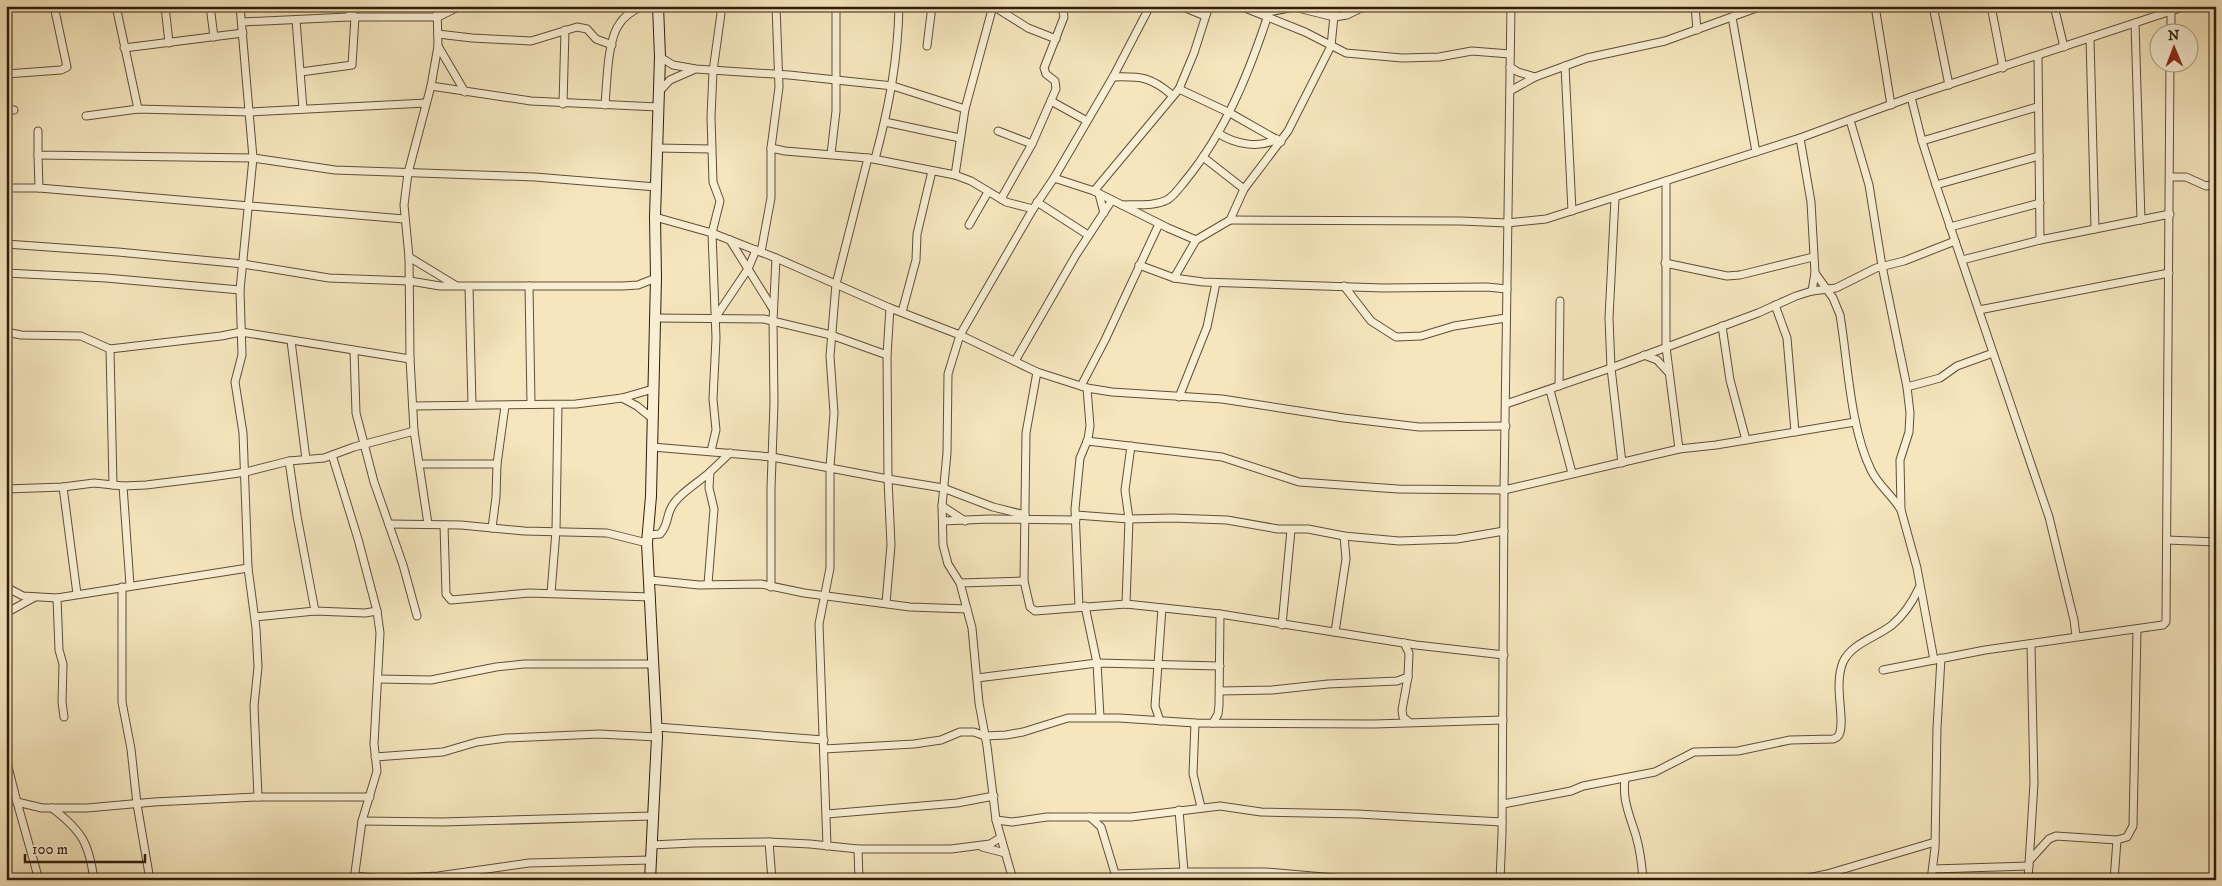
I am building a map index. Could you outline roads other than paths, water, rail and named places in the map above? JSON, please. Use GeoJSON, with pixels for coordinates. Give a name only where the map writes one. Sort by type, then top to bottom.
{"type":"FeatureCollection","features":[{"type":"Feature","properties":{"kind":"street"},"geometry":{"type":"LineString","coordinates":[[6,74],[61,70],[67,67],[54,6]]}},
{"type":"Feature","properties":{"kind":"street"},"geometry":{"type":"LineString","coordinates":[[116,6],[138,110]]}},
{"type":"Feature","properties":{"kind":"street"},"geometry":{"type":"LineString","coordinates":[[165,6],[170,42]]}},
{"type":"Feature","properties":{"kind":"street"},"geometry":{"type":"LineString","coordinates":[[210,6],[214,37]]}},
{"type":"Feature","properties":{"kind":"street"},"geometry":{"type":"LineString","coordinates":[[240,6],[253,158],[240,290],[242,355],[235,382],[243,433],[246,472],[245,502],[248,568],[255,617],[258,667],[254,706],[258,797]]}},
{"type":"Feature","properties":{"kind":"street"},"geometry":{"type":"LineString","coordinates":[[300,72],[352,65],[352,17],[357,6]]}},
{"type":"Feature","properties":{"kind":"street"},"geometry":{"type":"LineString","coordinates":[[428,524],[414,431],[410,359],[409,257],[404,219],[404,197],[438,46],[437,6]]}},
{"type":"Feature","properties":{"kind":"street"},"geometry":{"type":"LineString","coordinates":[[242,22],[352,17],[438,17],[460,6]]}},
{"type":"Feature","properties":{"kind":"street"},"geometry":{"type":"LineString","coordinates":[[605,104],[609,60],[619,23],[642,6]]}},
{"type":"Feature","properties":{"kind":"street"},"geometry":{"type":"LineString","coordinates":[[650,880],[657,732],[648,539],[654,389],[655,217],[660,58],[658,6]]}},
{"type":"Feature","properties":{"kind":"street"},"geometry":{"type":"LineString","coordinates":[[711,451],[716,430],[714,399],[716,338],[712,233],[720,201],[713,182],[711,148],[713,71],[722,6]]}},
{"type":"Feature","properties":{"kind":"street"},"geometry":{"type":"LineString","coordinates":[[714,318],[759,251],[771,198],[771,148],[778,98],[776,6]]}},
{"type":"Feature","properties":{"kind":"street"},"geometry":{"type":"LineString","coordinates":[[831,154],[837,80],[836,6]]}},
{"type":"Feature","properties":{"kind":"street"},"geometry":{"type":"LineString","coordinates":[[828,846],[819,624],[830,568],[830,467],[834,413],[830,356],[831,335],[836,284],[871,158],[885,122],[893,86],[897,49],[898,6]]}},
{"type":"Feature","properties":{"kind":"street"},"geometry":{"type":"LineString","coordinates":[[928,46],[932,6]]}},
{"type":"Feature","properties":{"kind":"street"},"geometry":{"type":"LineString","coordinates":[[955,175],[965,109],[993,6],[1028,28],[1056,39]]}},
{"type":"Feature","properties":{"kind":"street"},"geometry":{"type":"LineString","coordinates":[[1001,199],[1032,144],[1052,101],[1056,83],[1046,74],[1044,68],[1064,17],[1062,6]]}},
{"type":"Feature","properties":{"kind":"street"},"geometry":{"type":"LineString","coordinates":[[1013,880],[996,820],[972,628],[960,582],[948,564],[943,545],[942,506],[947,453],[948,374],[960,335],[1035,206],[1054,178],[1114,77],[1150,6]]}},
{"type":"Feature","properties":{"kind":"street"},"geometry":{"type":"LineString","coordinates":[[1181,6],[1206,16]]}},
{"type":"Feature","properties":{"kind":"street"},"geometry":{"type":"LineString","coordinates":[[1096,192],[1178,88],[1194,53],[1208,6]]}},
{"type":"Feature","properties":{"kind":"street"},"geometry":{"type":"LineString","coordinates":[[1240,6],[1269,12],[1346,53],[1402,58],[1439,57],[1472,52],[1510,54]]}},
{"type":"Feature","properties":{"kind":"street"},"geometry":{"type":"LineString","coordinates":[[1230,220],[1244,189],[1279,140],[1331,46],[1335,6]]}},
{"type":"Feature","properties":{"kind":"street"},"geometry":{"type":"LineString","coordinates":[[1269,12],[1294,7],[1334,17],[1347,15],[1358,9],[1370,6]]}},
{"type":"Feature","properties":{"kind":"street"},"geometry":{"type":"LineString","coordinates":[[1500,880],[1503,804],[1504,490],[1511,6]]}},
{"type":"Feature","properties":{"kind":"street"},"geometry":{"type":"LineString","coordinates":[[1695,6],[1697,30]]}},
{"type":"Feature","properties":{"kind":"street"},"geometry":{"type":"LineString","coordinates":[[1510,91],[1535,77],[1602,53],[1650,45],[1762,6]]}},
{"type":"Feature","properties":{"kind":"street"},"geometry":{"type":"LineString","coordinates":[[1875,6],[1891,105]]}},
{"type":"Feature","properties":{"kind":"street"},"geometry":{"type":"LineString","coordinates":[[1933,6],[1950,85]]}},
{"type":"Feature","properties":{"kind":"street"},"geometry":{"type":"LineString","coordinates":[[1991,6],[2003,68]]}},
{"type":"Feature","properties":{"kind":"street"},"geometry":{"type":"LineString","coordinates":[[2054,6],[2064,47]]}},
{"type":"Feature","properties":{"kind":"street"},"geometry":{"type":"LineString","coordinates":[[1174,278],[1196,240],[1230,220],[1461,220],[1507,223],[1538,221],[1800,138],[1912,97],[2186,6]]}},
{"type":"Feature","properties":{"kind":"street"},"geometry":{"type":"LineString","coordinates":[[2171,11],[2171,22]]}},
{"type":"Feature","properties":{"kind":"street"},"geometry":{"type":"LineString","coordinates":[[1122,205],[1156,204],[1172,197],[1203,157],[1230,113],[1269,12]]}},
{"type":"Feature","properties":{"kind":"street"},"geometry":{"type":"LineString","coordinates":[[1732,17],[1756,152]]}},
{"type":"Feature","properties":{"kind":"street"},"geometry":{"type":"LineString","coordinates":[[296,20],[303,109]]}},
{"type":"Feature","properties":{"kind":"street"},"geometry":{"type":"LineString","coordinates":[[2135,23],[2141,220]]}},
{"type":"Feature","properties":{"kind":"street"},"geometry":{"type":"LineString","coordinates":[[438,34],[532,41],[565,30],[583,28],[596,39],[612,45]]}},
{"type":"Feature","properties":{"kind":"street"},"geometry":{"type":"LineString","coordinates":[[563,104],[565,30]]}},
{"type":"Feature","properties":{"kind":"street"},"geometry":{"type":"LineString","coordinates":[[124,48],[242,33]]}},
{"type":"Feature","properties":{"kind":"street"},"geometry":{"type":"LineString","coordinates":[[2090,38],[2095,229]]}},
{"type":"Feature","properties":{"kind":"street"},"geometry":{"type":"LineString","coordinates":[[438,46],[465,92]]}},
{"type":"Feature","properties":{"kind":"street"},"geometry":{"type":"LineString","coordinates":[[2038,56],[2040,240]]}},
{"type":"Feature","properties":{"kind":"street"},"geometry":{"type":"LineString","coordinates":[[660,58],[673,65],[696,69],[778,74],[893,86],[965,109]]}},
{"type":"Feature","properties":{"kind":"street"},"geometry":{"type":"LineString","coordinates":[[1566,66],[1572,211]]}},
{"type":"Feature","properties":{"kind":"street"},"geometry":{"type":"LineString","coordinates":[[1510,67],[1522,74],[1535,77]]}},
{"type":"Feature","properties":{"kind":"street"},"geometry":{"type":"LineString","coordinates":[[658,92],[670,80],[696,69]]}},
{"type":"Feature","properties":{"kind":"street"},"geometry":{"type":"LineString","coordinates":[[1883,670],[2076,636],[2163,625],[2166,622],[2170,72]]}},
{"type":"Feature","properties":{"kind":"street"},"geometry":{"type":"LineString","coordinates":[[1114,77],[1144,77],[1172,95]]}},
{"type":"Feature","properties":{"kind":"street"},"geometry":{"type":"LineString","coordinates":[[430,86],[563,104],[658,107]]}},
{"type":"Feature","properties":{"kind":"street"},"geometry":{"type":"LineString","coordinates":[[1178,88],[1230,113],[1279,140]]}},
{"type":"Feature","properties":{"kind":"street"},"geometry":{"type":"LineString","coordinates":[[1912,97],[1922,141],[1936,185],[2052,529],[2074,620],[2076,636]]}},
{"type":"Feature","properties":{"kind":"street"},"geometry":{"type":"LineString","coordinates":[[1052,101],[1087,121]]}},
{"type":"Feature","properties":{"kind":"street"},"geometry":{"type":"LineString","coordinates":[[86,116],[138,110],[250,112],[426,103]]}},
{"type":"Feature","properties":{"kind":"street"},"geometry":{"type":"LineString","coordinates":[[1922,141],[2038,107]]}},
{"type":"Feature","properties":{"kind":"street"},"geometry":{"type":"LineString","coordinates":[[6,109],[14,110]]}},
{"type":"Feature","properties":{"kind":"street"},"geometry":{"type":"LineString","coordinates":[[1850,120],[1869,185],[1882,266],[1907,387],[1910,413],[1909,432],[1900,460],[1901,510],[1938,659],[1935,842],[1931,880]]}},
{"type":"Feature","properties":{"kind":"street"},"geometry":{"type":"LineString","coordinates":[[885,122],[960,138]]}},
{"type":"Feature","properties":{"kind":"street"},"geometry":{"type":"LineString","coordinates":[[38,131],[39,188]]}},
{"type":"Feature","properties":{"kind":"street"},"geometry":{"type":"LineString","coordinates":[[998,131],[1032,144]]}},
{"type":"Feature","properties":{"kind":"street"},"geometry":{"type":"LineString","coordinates":[[1218,133],[1230,141],[1239,144],[1265,144],[1279,140]]}},
{"type":"Feature","properties":{"kind":"street"},"geometry":{"type":"LineString","coordinates":[[1800,138],[1811,195],[1815,273],[1812,291]]}},
{"type":"Feature","properties":{"kind":"street"},"geometry":{"type":"LineString","coordinates":[[658,148],[711,148]]}},
{"type":"Feature","properties":{"kind":"street"},"geometry":{"type":"LineString","coordinates":[[771,148],[785,151],[871,158],[955,175],[1018,207],[1035,206],[1088,235]]}},
{"type":"Feature","properties":{"kind":"street"},"geometry":{"type":"LineString","coordinates":[[38,156],[253,158],[335,170],[535,177],[656,187]]}},
{"type":"Feature","properties":{"kind":"street"},"geometry":{"type":"LineString","coordinates":[[1936,185],[2038,156]]}},
{"type":"Feature","properties":{"kind":"street"},"geometry":{"type":"LineString","coordinates":[[1203,157],[1244,189]]}},
{"type":"Feature","properties":{"kind":"street"},"geometry":{"type":"LineString","coordinates":[[902,312],[916,260],[916,234],[932,171]]}},
{"type":"Feature","properties":{"kind":"street"},"geometry":{"type":"LineString","coordinates":[[2170,177],[2186,177],[2206,186],[2216,184]]}},
{"type":"Feature","properties":{"kind":"street"},"geometry":{"type":"LineString","coordinates":[[1054,178],[1096,192],[1159,224],[1196,240]]}},
{"type":"Feature","properties":{"kind":"street"},"geometry":{"type":"LineString","coordinates":[[1666,181],[1666,347],[1679,449]]}},
{"type":"Feature","properties":{"kind":"street"},"geometry":{"type":"LineString","coordinates":[[6,188],[39,188],[248,204],[404,219]]}},
{"type":"Feature","properties":{"kind":"street"},"geometry":{"type":"LineString","coordinates":[[969,225],[988,192]]}},
{"type":"Feature","properties":{"kind":"street"},"geometry":{"type":"LineString","coordinates":[[1096,192],[1104,213]]}},
{"type":"Feature","properties":{"kind":"street"},"geometry":{"type":"LineString","coordinates":[[1615,198],[1609,318],[1611,368],[1622,463]]}},
{"type":"Feature","properties":{"kind":"street"},"geometry":{"type":"LineString","coordinates":[[1015,360],[1088,235],[1112,200]]}},
{"type":"Feature","properties":{"kind":"street"},"geometry":{"type":"LineString","coordinates":[[1950,227],[2040,203]]}},
{"type":"Feature","properties":{"kind":"street"},"geometry":{"type":"LineString","coordinates":[[1150,219],[1156,204]]}},
{"type":"Feature","properties":{"kind":"street"},"geometry":{"type":"LineString","coordinates":[[1962,260],[2040,240],[2170,214]]}},
{"type":"Feature","properties":{"kind":"street"},"geometry":{"type":"LineString","coordinates":[[655,217],[712,233],[759,251],[890,308],[960,335],[1037,372],[1084,387],[1112,392],[1222,399],[1344,418],[1419,427],[1506,426]]}},
{"type":"Feature","properties":{"kind":"street"},"geometry":{"type":"LineString","coordinates":[[1100,717],[1097,663],[1082,606],[1076,518],[1080,458],[1090,426],[1084,387],[1159,224]]}},
{"type":"Feature","properties":{"kind":"street"},"geometry":{"type":"LineString","coordinates":[[730,240],[773,309]]}},
{"type":"Feature","properties":{"kind":"street"},"geometry":{"type":"LineString","coordinates":[[1506,404],[1611,368],[1812,291],[1836,288],[1882,266],[1904,261],[1955,241]]}},
{"type":"Feature","properties":{"kind":"street"},"geometry":{"type":"LineString","coordinates":[[6,244],[243,264],[329,278],[410,281],[469,287],[622,286],[638,285],[656,278]]}},
{"type":"Feature","properties":{"kind":"street"},"geometry":{"type":"LineString","coordinates":[[409,257],[458,286]]}},
{"type":"Feature","properties":{"kind":"street"},"geometry":{"type":"LineString","coordinates":[[1665,264],[1727,276],[1740,275],[1813,257]]}},
{"type":"Feature","properties":{"kind":"street"},"geometry":{"type":"LineString","coordinates":[[770,587],[774,403],[773,309],[776,258]]}},
{"type":"Feature","properties":{"kind":"street"},"geometry":{"type":"LineString","coordinates":[[1140,265],[1174,278],[1216,283],[1355,287],[1487,287],[1507,289]]}},
{"type":"Feature","properties":{"kind":"street"},"geometry":{"type":"LineString","coordinates":[[1815,273],[1833,298],[1840,315],[1855,422],[1864,454],[1875,478],[1901,510]]}},
{"type":"Feature","properties":{"kind":"street"},"geometry":{"type":"LineString","coordinates":[[1979,310],[2170,273]]}},
{"type":"Feature","properties":{"kind":"street"},"geometry":{"type":"LineString","coordinates":[[6,274],[106,278],[240,290]]}},
{"type":"Feature","properties":{"kind":"street"},"geometry":{"type":"LineString","coordinates":[[1179,397],[1207,327],[1216,283]]}},
{"type":"Feature","properties":{"kind":"street"},"geometry":{"type":"LineString","coordinates":[[529,286],[532,404]]}},
{"type":"Feature","properties":{"kind":"street"},"geometry":{"type":"LineString","coordinates":[[1344,286],[1371,321],[1396,337],[1422,336],[1454,326],[1506,318]]}},
{"type":"Feature","properties":{"kind":"street"},"geometry":{"type":"LineString","coordinates":[[469,287],[472,405]]}},
{"type":"Feature","properties":{"kind":"street"},"geometry":{"type":"LineString","coordinates":[[1354,297],[1355,287]]}},
{"type":"Feature","properties":{"kind":"street"},"geometry":{"type":"LineString","coordinates":[[1559,386],[1560,301]]}},
{"type":"Feature","properties":{"kind":"street"},"geometry":{"type":"LineString","coordinates":[[1775,305],[1787,338],[1795,432]]}},
{"type":"Feature","properties":{"kind":"street"},"geometry":{"type":"LineString","coordinates":[[886,603],[891,545],[888,479],[887,355],[890,308]]}},
{"type":"Feature","properties":{"kind":"street"},"geometry":{"type":"LineString","coordinates":[[654,318],[714,318],[773,321],[831,335],[887,355]]}},
{"type":"Feature","properties":{"kind":"street"},"geometry":{"type":"LineString","coordinates":[[1722,326],[1730,380],[1746,440]]}},
{"type":"Feature","properties":{"kind":"street"},"geometry":{"type":"LineString","coordinates":[[6,332],[22,335],[80,336],[110,350],[241,332],[410,359]]}},
{"type":"Feature","properties":{"kind":"street"},"geometry":{"type":"LineString","coordinates":[[291,341],[306,458]]}},
{"type":"Feature","properties":{"kind":"street"},"geometry":{"type":"LineString","coordinates":[[110,350],[113,485]]}},
{"type":"Feature","properties":{"kind":"street"},"geometry":{"type":"LineString","coordinates":[[354,351],[355,406],[374,482],[417,616]]}},
{"type":"Feature","properties":{"kind":"street"},"geometry":{"type":"LineString","coordinates":[[1907,387],[1940,378],[1957,366],[1993,353]]}},
{"type":"Feature","properties":{"kind":"street"},"geometry":{"type":"LineString","coordinates":[[1644,355],[1657,360],[1669,373]]}},
{"type":"Feature","properties":{"kind":"street"},"geometry":{"type":"LineString","coordinates":[[1037,372],[1026,433],[1024,580],[1030,607],[1035,611],[1126,604],[1220,614],[1416,645],[1504,655]]}},
{"type":"Feature","properties":{"kind":"street"},"geometry":{"type":"LineString","coordinates":[[413,406],[558,405],[622,398],[654,389]]}},
{"type":"Feature","properties":{"kind":"street"},"geometry":{"type":"LineString","coordinates":[[1550,390],[1572,473]]}},
{"type":"Feature","properties":{"kind":"street"},"geometry":{"type":"LineString","coordinates":[[622,398],[637,406],[653,419]]}},
{"type":"Feature","properties":{"kind":"street"},"geometry":{"type":"LineString","coordinates":[[551,593],[556,531],[558,405]]}},
{"type":"Feature","properties":{"kind":"street"},"geometry":{"type":"LineString","coordinates":[[492,528],[496,497],[497,464],[504,428],[505,406]]}},
{"type":"Feature","properties":{"kind":"street"},"geometry":{"type":"LineString","coordinates":[[1086,441],[1222,457],[1299,482],[1398,489],[1504,490],[1523,488],[1572,473],[1679,449],[1855,422]]}},
{"type":"Feature","properties":{"kind":"street"},"geometry":{"type":"LineString","coordinates":[[6,489],[63,487],[94,483],[123,486],[146,485],[246,472],[306,458],[315,460],[414,431]]}},
{"type":"Feature","properties":{"kind":"street"},"geometry":{"type":"LineString","coordinates":[[1126,604],[1129,519],[1125,490],[1131,446]]}},
{"type":"Feature","properties":{"kind":"street"},"geometry":{"type":"LineString","coordinates":[[652,447],[772,457],[944,488],[1025,518]]}},
{"type":"Feature","properties":{"kind":"street"},"geometry":{"type":"LineString","coordinates":[[389,524],[428,524],[607,533],[648,539],[660,534],[666,528],[671,508],[675,501],[730,453]]}},
{"type":"Feature","properties":{"kind":"street"},"geometry":{"type":"LineString","coordinates":[[332,455],[358,539],[377,611],[380,633],[374,744],[376,779],[362,821],[354,878],[384,879],[447,875],[529,863],[651,860]]}},
{"type":"Feature","properties":{"kind":"street"},"geometry":{"type":"LineString","coordinates":[[289,461],[295,508],[315,611]]}},
{"type":"Feature","properties":{"kind":"street"},"geometry":{"type":"LineString","coordinates":[[419,464],[497,464]]}},
{"type":"Feature","properties":{"kind":"street"},"geometry":{"type":"LineString","coordinates":[[708,584],[714,509],[709,488],[710,472]]}},
{"type":"Feature","properties":{"kind":"street"},"geometry":{"type":"LineString","coordinates":[[123,486],[130,585]]}},
{"type":"Feature","properties":{"kind":"street"},"geometry":{"type":"LineString","coordinates":[[63,487],[77,594]]}},
{"type":"Feature","properties":{"kind":"street"},"geometry":{"type":"LineString","coordinates":[[942,506],[965,522]]}},
{"type":"Feature","properties":{"kind":"street"},"geometry":{"type":"LineString","coordinates":[[943,522],[1025,518],[1227,520],[1291,530],[1308,529],[1344,536],[1399,541],[1467,538],[1504,530]]}},
{"type":"Feature","properties":{"kind":"street"},"geometry":{"type":"LineString","coordinates":[[444,525],[444,577],[447,598],[457,600],[529,593],[651,597]]}},
{"type":"Feature","properties":{"kind":"street"},"geometry":{"type":"LineString","coordinates":[[1282,625],[1291,530]]}},
{"type":"Feature","properties":{"kind":"street"},"geometry":{"type":"LineString","coordinates":[[1335,632],[1347,553],[1344,536]]}},
{"type":"Feature","properties":{"kind":"street"},"geometry":{"type":"LineString","coordinates":[[2167,540],[2216,542]]}},
{"type":"Feature","properties":{"kind":"street"},"geometry":{"type":"LineString","coordinates":[[6,587],[23,596],[57,598],[130,585],[248,568]]}},
{"type":"Feature","properties":{"kind":"street"},"geometry":{"type":"LineString","coordinates":[[650,580],[708,584],[751,584],[824,596],[938,610],[967,609]]}},
{"type":"Feature","properties":{"kind":"street"},"geometry":{"type":"LineString","coordinates":[[960,582],[1024,580]]}},
{"type":"Feature","properties":{"kind":"street"},"geometry":{"type":"LineString","coordinates":[[122,587],[122,702],[132,749],[137,804],[150,880]]}},
{"type":"Feature","properties":{"kind":"street"},"geometry":{"type":"LineString","coordinates":[[1503,804],[1571,791],[1589,784],[1625,779],[1655,772],[1694,752],[1738,751],[1790,740],[1833,740],[1837,738],[1840,734],[1839,674],[1844,660],[1861,644],[1891,626],[1901,617],[1910,606],[1919,587]]}},
{"type":"Feature","properties":{"kind":"street"},"geometry":{"type":"LineString","coordinates":[[6,613],[35,597]]}},
{"type":"Feature","properties":{"kind":"street"},"geometry":{"type":"LineString","coordinates":[[57,598],[59,650],[63,664],[62,702],[64,717]]}},
{"type":"Feature","properties":{"kind":"street"},"geometry":{"type":"LineString","coordinates":[[1160,721],[1155,706],[1162,608]]}},
{"type":"Feature","properties":{"kind":"street"},"geometry":{"type":"LineString","coordinates":[[255,617],[315,611],[377,611]]}},
{"type":"Feature","properties":{"kind":"street"},"geometry":{"type":"LineString","coordinates":[[1213,723],[1218,714],[1220,691],[1220,614]]}},
{"type":"Feature","properties":{"kind":"street"},"geometry":{"type":"LineString","coordinates":[[1933,869],[2029,863],[2049,839],[2056,836],[2117,840],[2127,837],[2133,826],[2137,629]]}},
{"type":"Feature","properties":{"kind":"street"},"geometry":{"type":"LineString","coordinates":[[1404,643],[1409,653],[1408,677],[1402,710],[1403,717],[1409,722]]}},
{"type":"Feature","properties":{"kind":"street"},"geometry":{"type":"LineString","coordinates":[[2028,880],[2034,783],[2031,644]]}},
{"type":"Feature","properties":{"kind":"street"},"geometry":{"type":"LineString","coordinates":[[1409,653],[1416,645]]}},
{"type":"Feature","properties":{"kind":"street"},"geometry":{"type":"LineString","coordinates":[[977,678],[1097,663],[1220,666]]}},
{"type":"Feature","properties":{"kind":"street"},"geometry":{"type":"LineString","coordinates":[[378,679],[431,680],[496,667],[524,664],[654,664]]}},
{"type":"Feature","properties":{"kind":"street"},"geometry":{"type":"LineString","coordinates":[[1220,691],[1272,690],[1328,684],[1397,681],[1408,677]]}},
{"type":"Feature","properties":{"kind":"street"},"geometry":{"type":"LineString","coordinates":[[1397,681],[1405,690]]}},
{"type":"Feature","properties":{"kind":"street"},"geometry":{"type":"LineString","coordinates":[[824,749],[914,744],[941,740],[960,732],[974,732],[985,736],[1023,732],[1068,718],[1100,717],[1195,723],[1374,724],[1503,720]]}},
{"type":"Feature","properties":{"kind":"street"},"geometry":{"type":"LineString","coordinates":[[1195,723],[1193,774],[1201,807]]}},
{"type":"Feature","properties":{"kind":"street"},"geometry":{"type":"LineString","coordinates":[[375,757],[443,752],[477,742],[506,738],[599,734],[657,732],[824,740]]}},
{"type":"Feature","properties":{"kind":"street"},"geometry":{"type":"LineString","coordinates":[[6,758],[39,880]]}},
{"type":"Feature","properties":{"kind":"street"},"geometry":{"type":"LineString","coordinates":[[1625,779],[1624,802],[1636,838],[1643,880]]}},
{"type":"Feature","properties":{"kind":"street"},"geometry":{"type":"LineString","coordinates":[[827,814],[957,803],[994,796]]}},
{"type":"Feature","properties":{"kind":"street"},"geometry":{"type":"LineString","coordinates":[[17,802],[52,808],[87,808],[258,797],[370,797]]}},
{"type":"Feature","properties":{"kind":"street"},"geometry":{"type":"LineString","coordinates":[[996,820],[1012,822],[1047,817],[1130,817],[1220,806],[1261,812],[1358,814],[1502,822]]}},
{"type":"Feature","properties":{"kind":"street"},"geometry":{"type":"LineString","coordinates":[[52,808],[82,836],[88,847],[94,880]]}},
{"type":"Feature","properties":{"kind":"street"},"geometry":{"type":"LineString","coordinates":[[1179,810],[1184,872]]}},
{"type":"Feature","properties":{"kind":"street"},"geometry":{"type":"LineString","coordinates":[[362,821],[442,822],[653,816]]}},
{"type":"Feature","properties":{"kind":"street"},"geometry":{"type":"LineString","coordinates":[[1090,816],[1101,827],[1116,877],[1184,872],[1245,872],[1284,873],[1358,880]]}},
{"type":"Feature","properties":{"kind":"street"},"geometry":{"type":"LineString","coordinates":[[651,845],[694,842],[769,842],[858,849],[952,849],[990,844],[1000,838]]}},
{"type":"Feature","properties":{"kind":"street"},"geometry":{"type":"LineString","coordinates":[[2114,880],[2117,840]]}},
{"type":"Feature","properties":{"kind":"street"},"geometry":{"type":"LineString","coordinates":[[769,842],[772,880]]}},
{"type":"Feature","properties":{"kind":"street"},"geometry":{"type":"LineString","coordinates":[[1799,880],[1810,879],[1935,842]]}},
{"type":"Feature","properties":{"kind":"street"},"geometry":{"type":"LineString","coordinates":[[980,846],[1005,853]]}},
{"type":"Feature","properties":{"kind":"street"},"geometry":{"type":"LineString","coordinates":[[858,849],[859,880]]}},
{"type":"Feature","properties":{"kind":"street"},"geometry":{"type":"LineString","coordinates":[[1245,872],[1251,880]]}}]}
